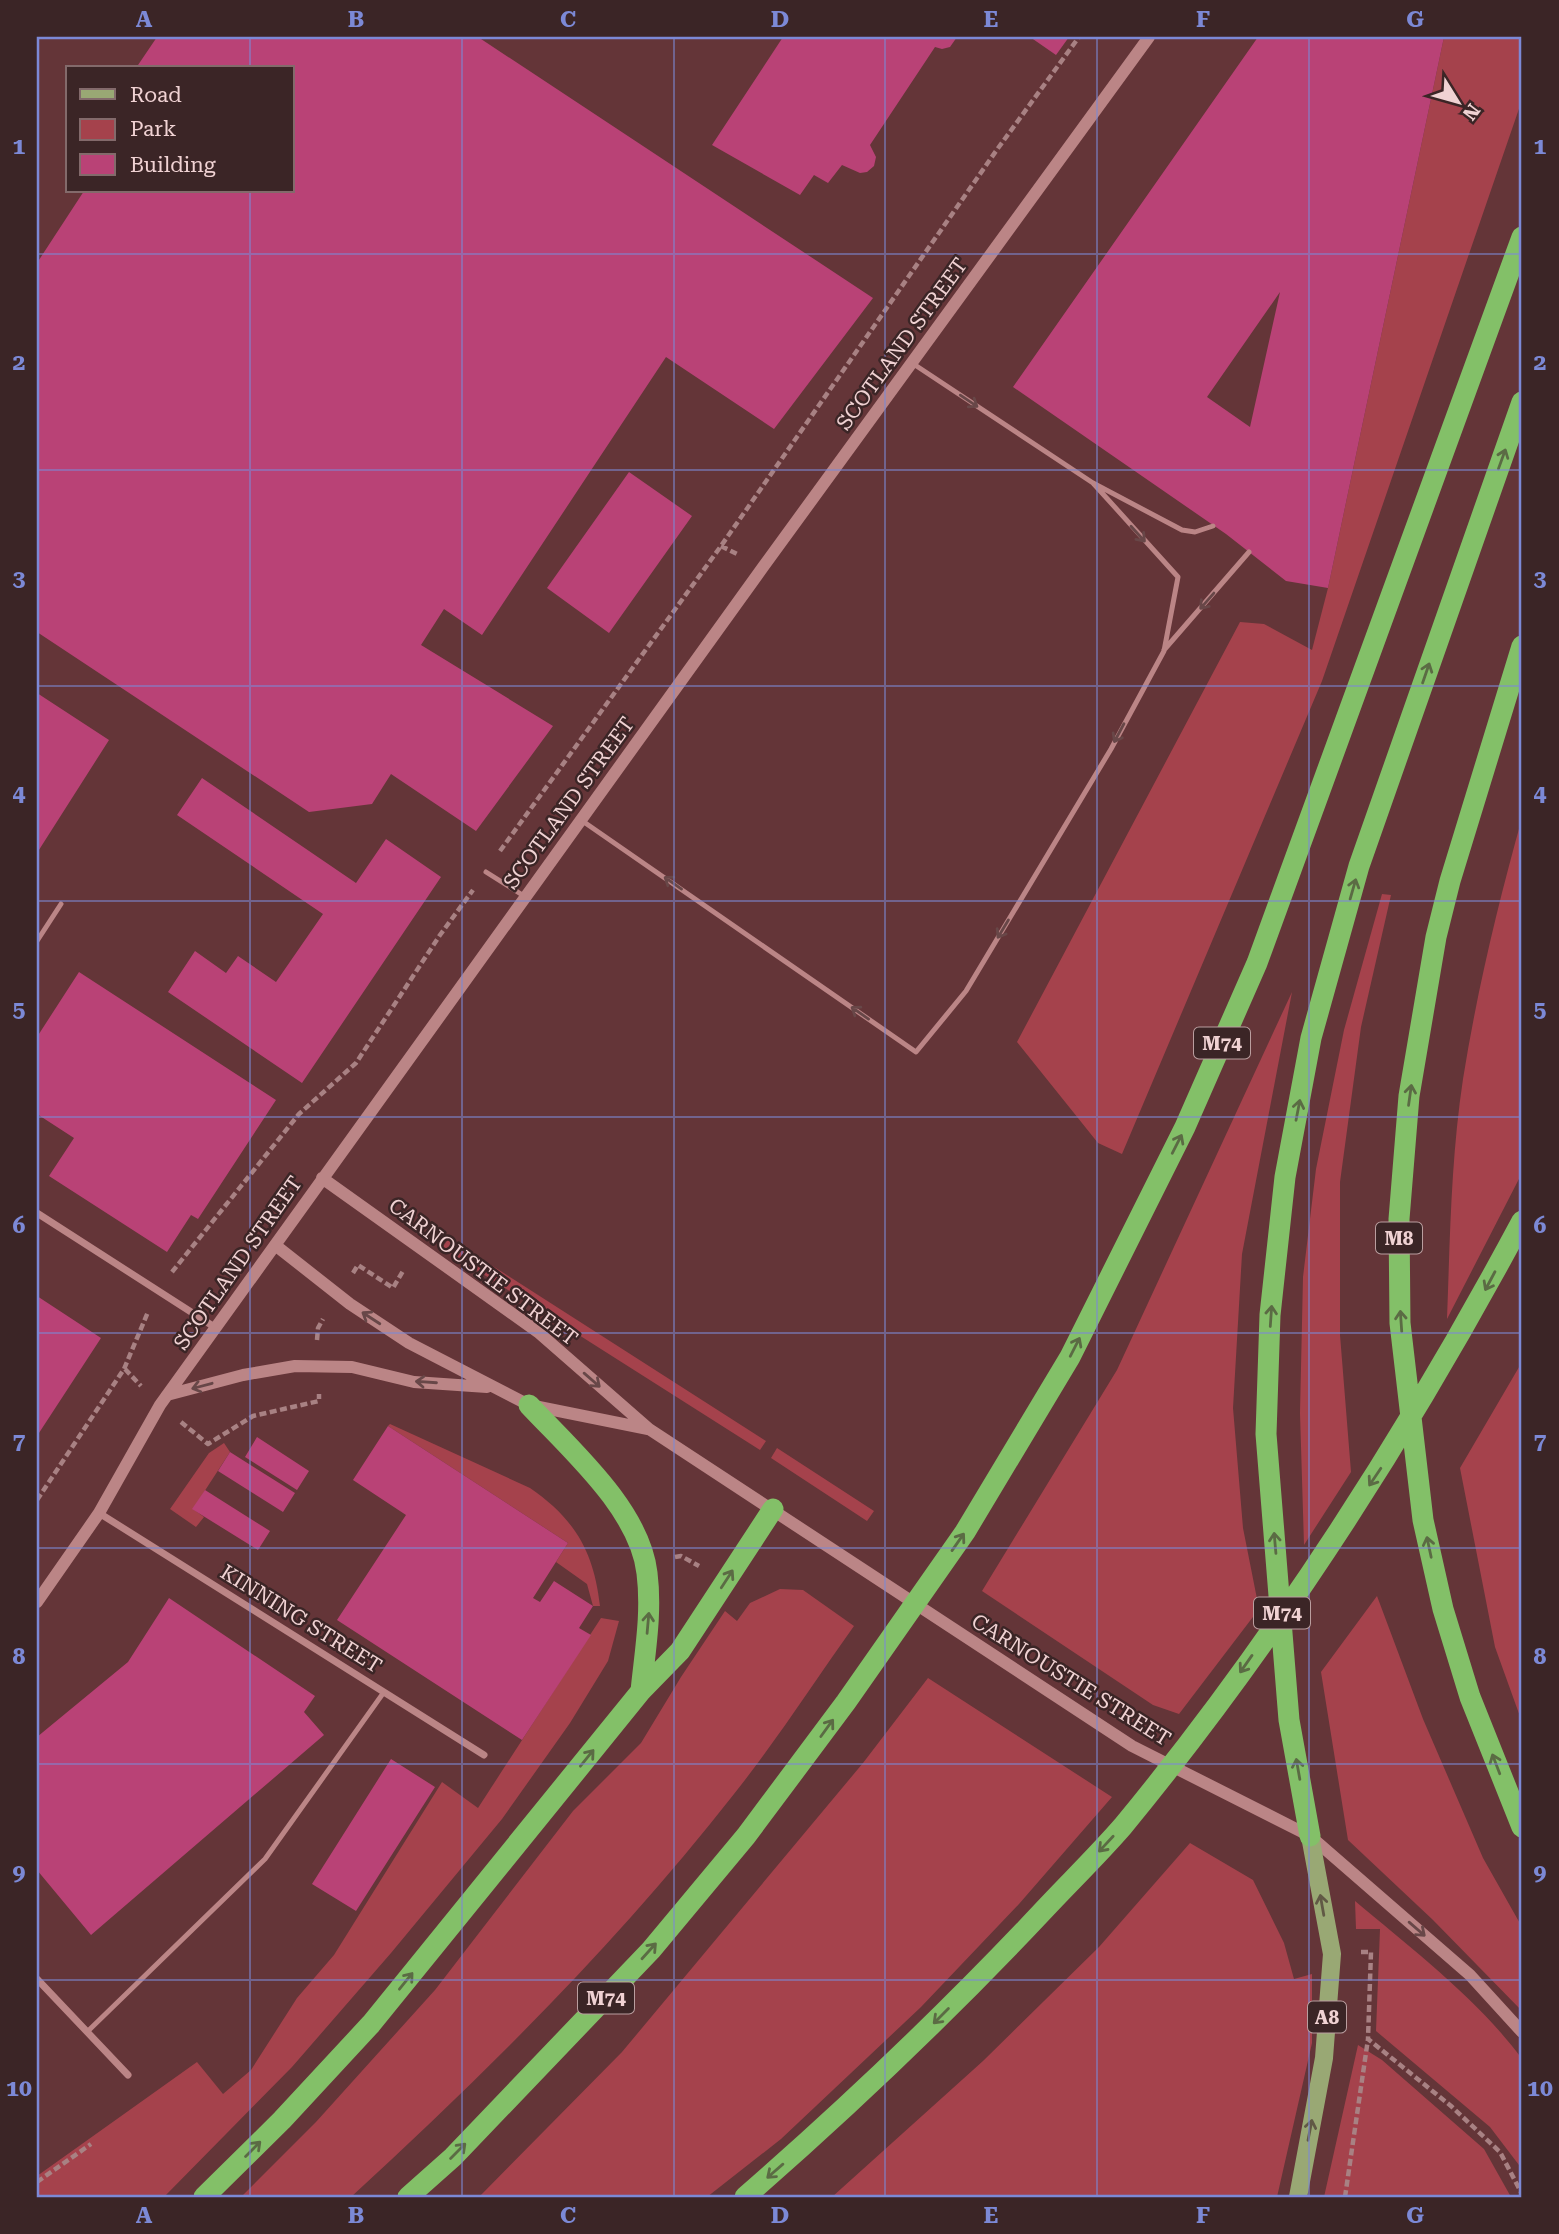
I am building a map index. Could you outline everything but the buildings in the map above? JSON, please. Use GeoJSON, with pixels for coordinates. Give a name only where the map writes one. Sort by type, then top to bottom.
{"type":"FeatureCollection","features":[{"type":"Feature","properties":{"kind":"highway","name":"M74"},"geometry":{"type":"LineString","coordinates":[[408,2197],[453,2157],[652,1950],[787,1783],[965,1532],[1070,1357],[1185,1127],[1257,963],[1522,237]]}},
{"type":"Feature","properties":{"kind":"highway"},"geometry":{"type":"LineString","coordinates":[[1310,1836],[1289,1720],[1266,1434],[1270,1315],[1285,1177],[1311,1038],[1359,866],[1522,402]]}},
{"type":"Feature","properties":{"kind":"highway","name":"M8"},"geometry":{"type":"LineString","coordinates":[[1522,646],[1450,881],[1436,937],[1409,1096],[1399,1219],[1400,1323],[1423,1520],[1443,1609],[1470,1697],[1522,1827]]}},
{"type":"Feature","properties":{"kind":"highway","name":"M74"},"geometry":{"type":"LineString","coordinates":[[745,2197],[845,2110],[990,1968],[1121,1827],[1233,1682],[1394,1448],[1474,1311],[1522,1221]]}},
{"type":"Feature","properties":{"kind":"highway"},"geometry":{"type":"LineString","coordinates":[[529,1405],[607,1491],[633,1527],[647,1571],[649,1614],[641,1690]]}},
{"type":"Feature","properties":{"kind":"highway"},"geometry":{"type":"LineString","coordinates":[[204,2197],[282,2120],[372,2024],[641,1690],[680,1651],[773,1509]]}},
{"type":"Feature","properties":{"kind":"main road","name":"A8"},"geometry":{"type":"LineString","coordinates":[[1298,2197],[1324,2059],[1332,1954],[1310,1836]]}},
{"type":"Feature","properties":{"kind":"street","name":"SCOTLAND STREET"},"geometry":{"type":"LineString","coordinates":[[37,1602],[99,1513],[167,1395],[1149,37]]}},
{"type":"Feature","properties":{"kind":"street","name":"CARNOUSTIE STREET"},"geometry":{"type":"LineString","coordinates":[[322,1178],[538,1332],[649,1429],[1132,1746],[1310,1836],[1470,1975],[1522,2032]]}},
{"type":"Feature","properties":{"kind":"street"},"geometry":{"type":"LineString","coordinates":[[37,1213],[216,1329]]}},
{"type":"Feature","properties":{"kind":"street","name":"CARNOUSTIE STREET"},"geometry":{"type":"LineString","coordinates":[[275,1245],[350,1304],[409,1343],[529,1405],[649,1429]]}},
{"type":"Feature","properties":{"kind":"street","name":"CARNOUSTIE STREET"},"geometry":{"type":"LineString","coordinates":[[167,1395],[295,1366],[352,1367],[414,1382],[494,1387]]}},
{"type":"Feature","properties":{"kind":"street","name":"KINNING STREET"},"geometry":{"type":"LineString","coordinates":[[99,1513],[484,1755]]}},
{"type":"Feature","properties":{"kind":"street"},"geometry":{"type":"LineString","coordinates":[[37,1979],[128,2075]]}},
{"type":"Feature","properties":{"kind":"lane"},"geometry":{"type":"LineString","coordinates":[[912,363],[1093,483],[1182,530],[1195,532],[1213,526]]}},
{"type":"Feature","properties":{"kind":"lane"},"geometry":{"type":"LineString","coordinates":[[1093,483],[1178,577],[1164,650]]}},
{"type":"Feature","properties":{"kind":"lane"},"geometry":{"type":"LineString","coordinates":[[581,819],[916,1052],[966,991],[1092,782],[1164,650],[1250,552]]}},
{"type":"Feature","properties":{"kind":"lane"},"geometry":{"type":"LineString","coordinates":[[486,872],[525,897]]}},
{"type":"Feature","properties":{"kind":"lane"},"geometry":{"type":"LineString","coordinates":[[37,941],[61,904]]}},
{"type":"Feature","properties":{"kind":"lane"},"geometry":{"type":"LineString","coordinates":[[87,2032],[265,1859],[384,1692]]}},
{"type":"Feature","properties":{"kind":"path"},"geometry":{"type":"LineString","coordinates":[[37,1500],[124,1369],[157,1290],[299,1114],[356,1063],[440,935],[721,546],[1079,37]]}},
{"type":"Feature","properties":{"kind":"path"},"geometry":{"type":"LineString","coordinates":[[668,1558],[681,1556],[709,1571]]}},
{"type":"Feature","properties":{"kind":"path"},"geometry":{"type":"LineString","coordinates":[[1332,1954],[1371,1952],[1368,2039],[1345,2197]]}},
{"type":"Feature","properties":{"kind":"path"},"geometry":{"type":"LineString","coordinates":[[1368,2039],[1451,2106],[1500,2152],[1522,2194]]}},
{"type":"Feature","properties":{"kind":"path"},"geometry":{"type":"LineString","coordinates":[[37,2182],[91,2144]]}},
{"type":"Feature","properties":{"kind":"green space"},"geometry":{"type":"Polygon","coordinates":[[[1444,37],[1522,37],[1522,100],[1322,681],[1122,1154],[1098,1143],[1017,1042],[1240,622],[1264,624],[1312,650],[1328,588],[1444,37]]]}},
{"type":"Feature","properties":{"kind":"green space"},"geometry":{"type":"Polygon","coordinates":[[[1522,818],[1522,1173],[1447,1319],[1453,1169],[1463,1079],[1489,948],[1522,818]]]}},
{"type":"Feature","properties":{"kind":"green space"},"geometry":{"type":"Polygon","coordinates":[[[1382,894],[1391,895],[1361,1027],[1340,1182],[1340,1335],[1351,1472],[1304,1545],[1300,1413],[1303,1277],[1316,1169],[1344,1030],[1382,894]]]}},
{"type":"Feature","properties":{"kind":"green space"},"geometry":{"type":"Polygon","coordinates":[[[1292,992],[1242,1254],[1233,1408],[1243,1528],[1259,1609],[1179,1714],[1153,1705],[982,1591],[1117,1370],[1292,992]]]}},
{"type":"Feature","properties":{"kind":"green space"},"geometry":{"type":"Polygon","coordinates":[[[449,1238],[766,1441],[760,1450],[442,1248],[449,1238]]]}},
{"type":"Feature","properties":{"kind":"green space"},"geometry":{"type":"Polygon","coordinates":[[[1522,1362],[1522,1722],[1495,1647],[1460,1468],[1522,1362]]]}},
{"type":"Feature","properties":{"kind":"green space"},"geometry":{"type":"Polygon","coordinates":[[[390,1424],[530,1488],[546,1500],[580,1538],[593,1569],[600,1606],[593,1606],[587,1584],[556,1562],[568,1543],[388,1426],[390,1424]]]}},
{"type":"Feature","properties":{"kind":"green space"},"geometry":{"type":"Polygon","coordinates":[[[224,1443],[230,1452],[193,1509],[204,1517],[196,1527],[170,1509],[209,1453],[224,1443]]]}},
{"type":"Feature","properties":{"kind":"green space"},"geometry":{"type":"Polygon","coordinates":[[[777,1448],[874,1511],[867,1521],[771,1458],[777,1448]]]}},
{"type":"Feature","properties":{"kind":"green space"},"geometry":{"type":"Polygon","coordinates":[[[780,1589],[803,1590],[854,1626],[750,1774],[599,1953],[502,2053],[351,2197],[241,2197],[316,2122],[435,1990],[573,1811],[641,1743],[725,1611],[737,1621],[750,1603],[780,1589]]]}},
{"type":"Feature","properties":{"kind":"green space"},"geometry":{"type":"Polygon","coordinates":[[[1377,1596],[1423,1719],[1483,1858],[1522,1927],[1522,2011],[1433,1920],[1348,1840],[1321,1672],[1377,1596]]]}},
{"type":"Feature","properties":{"kind":"green space"},"geometry":{"type":"Polygon","coordinates":[[[601,1618],[619,1621],[608,1661],[570,1723],[502,1819],[292,2067],[164,2197],[37,2197],[37,2176],[197,2062],[223,2094],[251,2070],[297,1998],[334,1955],[442,1782],[478,1808],[601,1618]]]}},
{"type":"Feature","properties":{"kind":"green space"},"geometry":{"type":"Polygon","coordinates":[[[928,1678],[1112,1797],[1019,1904],[921,2007],[781,2139],[707,2197],[479,2197],[622,2052],[863,1763],[928,1678]]]}},
{"type":"Feature","properties":{"kind":"green space"},"geometry":{"type":"Polygon","coordinates":[[[1190,1843],[1253,1880],[1284,1943],[1294,1979],[1312,1974],[1312,2043],[1277,2197],[832,2197],[983,2061],[1099,1947],[1190,1843]]]}},
{"type":"Feature","properties":{"kind":"green space"},"geometry":{"type":"Polygon","coordinates":[[[1355,1901],[1465,1995],[1522,2059],[1522,2169],[1490,2127],[1376,2031],[1380,1929],[1356,1929],[1355,1901]]]}},
{"type":"Feature","properties":{"kind":"green space"},"geometry":{"type":"Polygon","coordinates":[[[1358,2045],[1382,2060],[1484,2149],[1511,2197],[1324,2197],[1358,2045]]]}}]}
